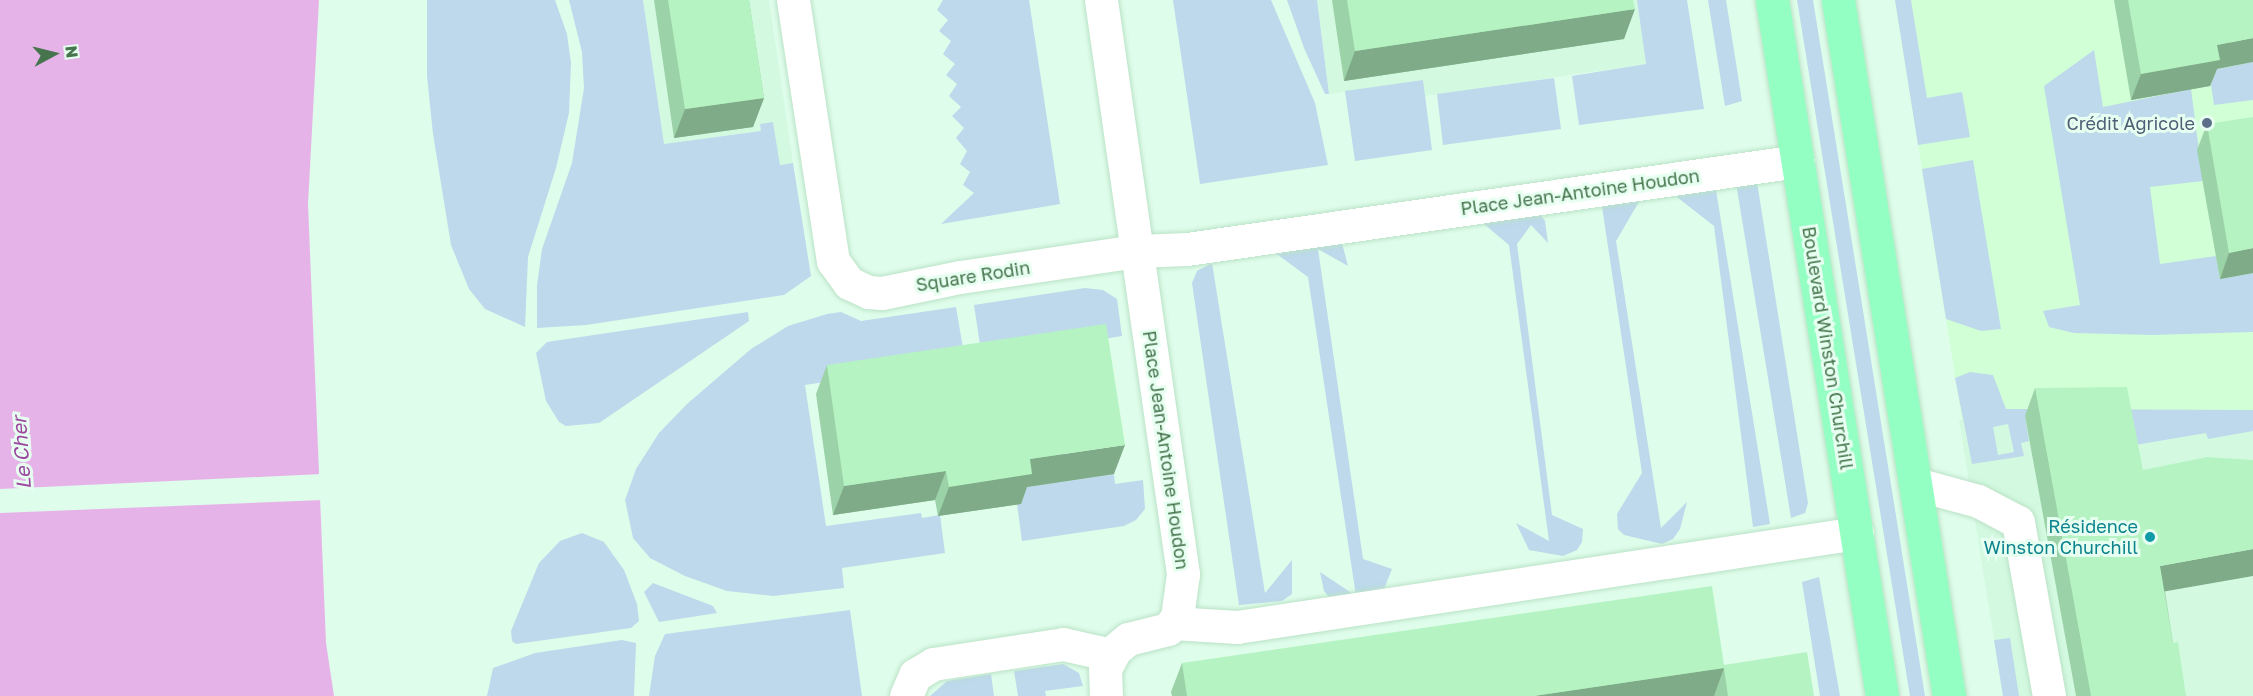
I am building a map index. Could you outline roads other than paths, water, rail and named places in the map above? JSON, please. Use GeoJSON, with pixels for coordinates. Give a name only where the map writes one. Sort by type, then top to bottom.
{"type":"FeatureCollection","features":[{"type":"Feature","properties":{"kind":"main road","name":"Boulevard Winston Churchill"},"geometry":{"type":"LineString","coordinates":[[1772,0],[1882,696]]}},
{"type":"Feature","properties":{"kind":"main road"},"geometry":{"type":"LineString","coordinates":[[1838,0],[1949,696]]}},
{"type":"Feature","properties":{"kind":"street","name":"Square Rodin"},"geometry":{"type":"LineString","coordinates":[[793,0],[833,261],[849,284],[882,293],[936,280],[1137,251]]}},
{"type":"Feature","properties":{"kind":"street"},"geometry":{"type":"LineString","coordinates":[[1101,0],[1137,251]]}},
{"type":"Feature","properties":{"kind":"street","name":"Place Jean-Antoine Houdon"},"geometry":{"type":"LineString","coordinates":[[1173,623],[1184,594],[1180,528],[1137,251],[1187,249],[1798,161]]}},
{"type":"Feature","properties":{"kind":"street"},"geometry":{"type":"LineString","coordinates":[[1916,484],[1978,501],[2018,522],[2049,696]]}},
{"type":"Feature","properties":{"kind":"street"},"geometry":{"type":"LineString","coordinates":[[1106,696],[1106,669],[1111,655],[1128,639],[1161,631],[1173,623],[1237,627],[1857,533]]}},
{"type":"Feature","properties":{"kind":"street"},"geometry":{"type":"LineString","coordinates":[[906,696],[915,675],[933,664],[1062,644],[1111,655]]}},
{"type":"Feature","properties":{"kind":"water","name":"Le Cher"},"geometry":{"type":"Polygon","coordinates":[[[0,0],[319,0],[308,204],[326,643],[334,696],[0,696],[0,0]]]}},
{"type":"Feature","properties":{"kind":"place","name":"Crédit Agricole"},"geometry":{"type":"Point","coordinates":[2207,123]}},
{"type":"Feature","properties":{"kind":"place","name":"Résidence Winston Churchill"},"geometry":{"type":"Point","coordinates":[2150,537]}}]}
